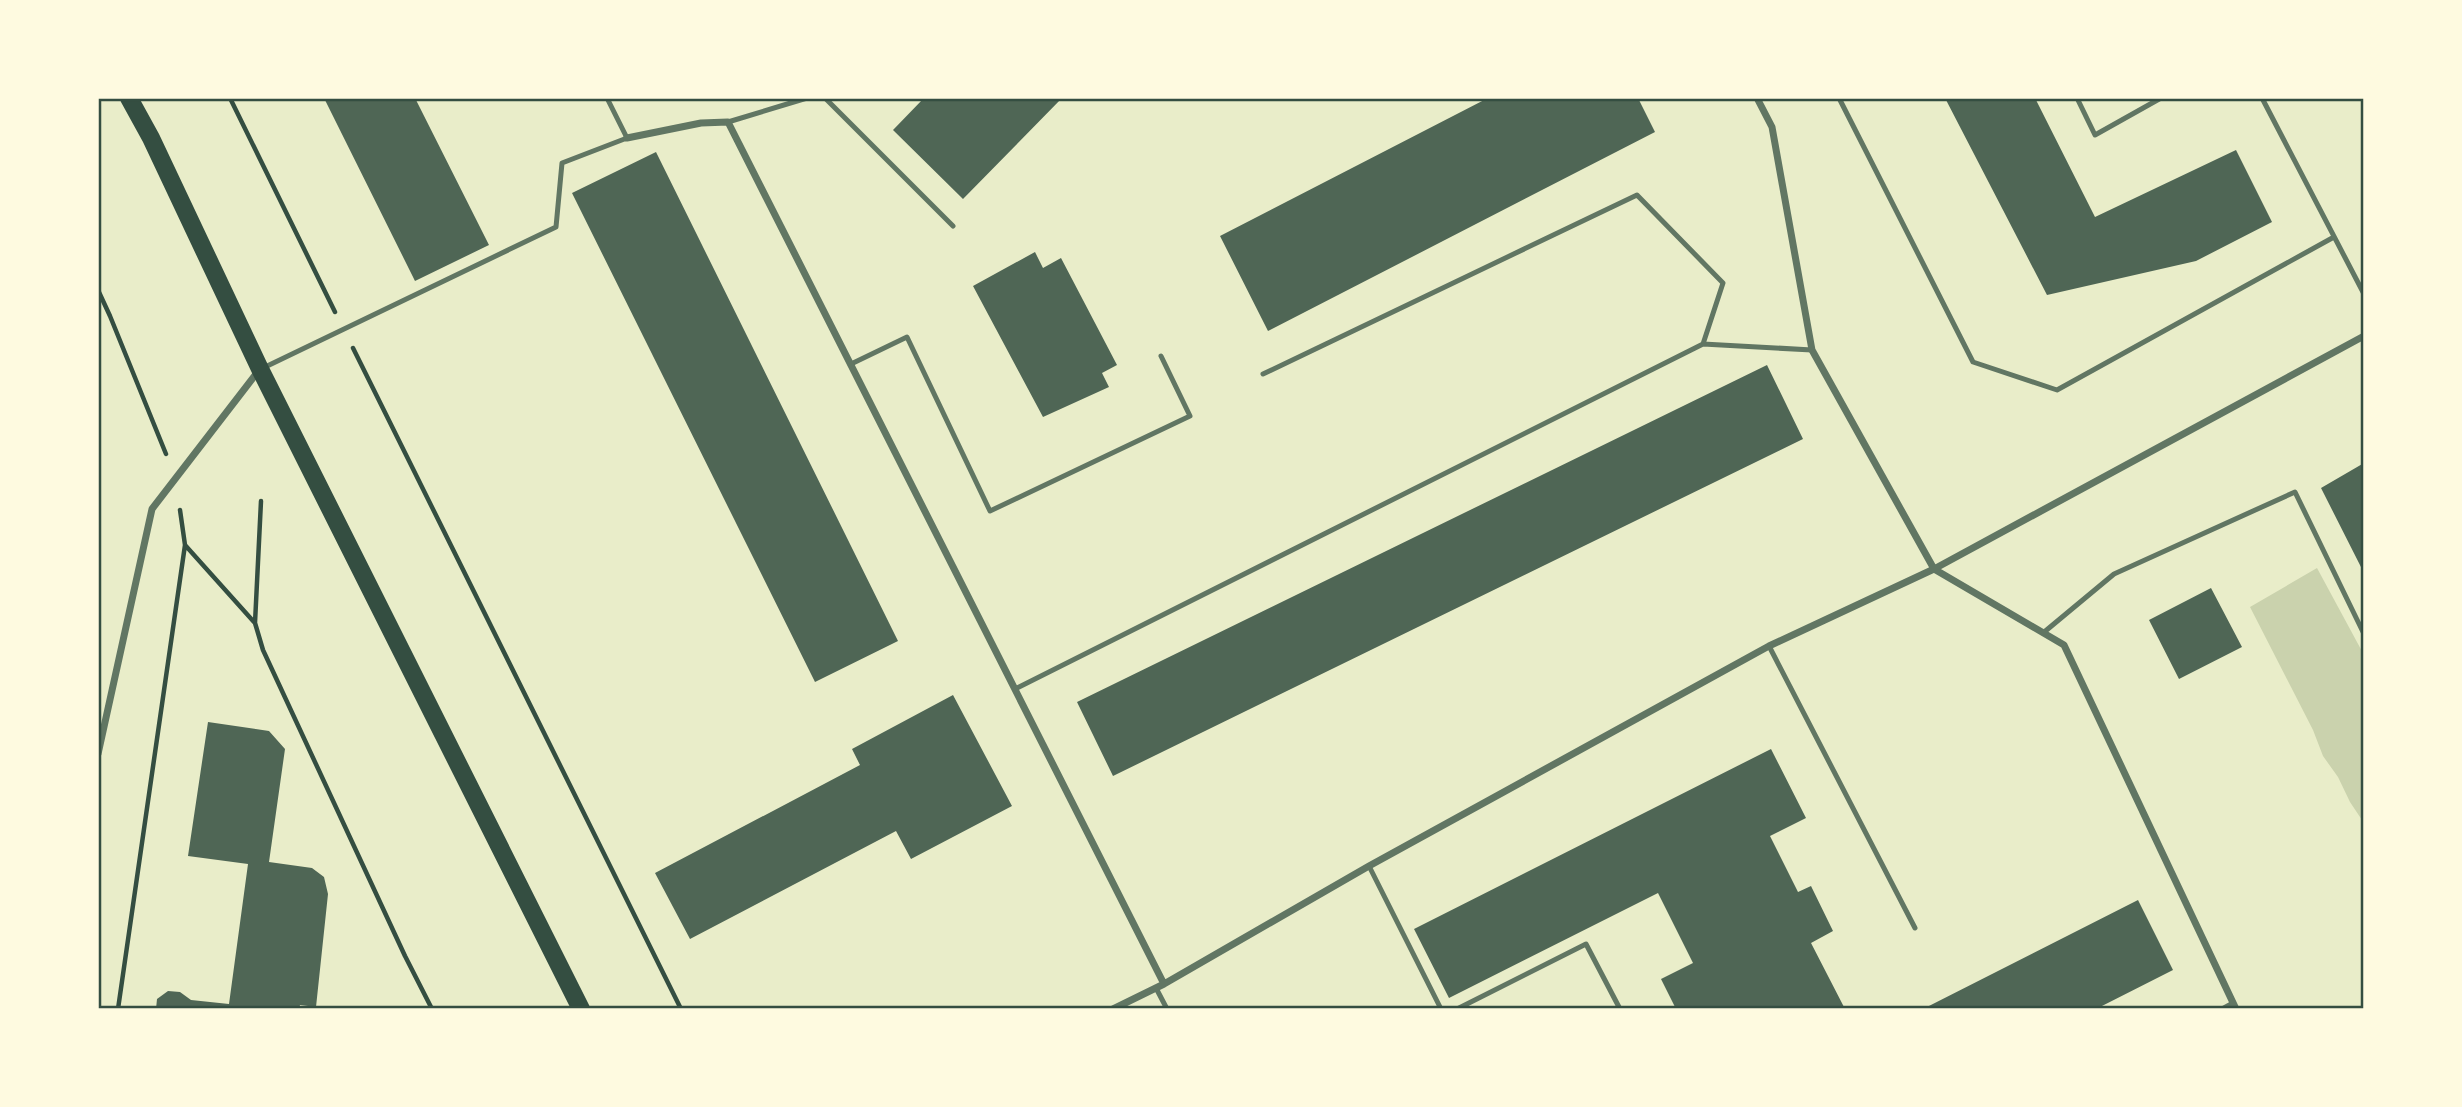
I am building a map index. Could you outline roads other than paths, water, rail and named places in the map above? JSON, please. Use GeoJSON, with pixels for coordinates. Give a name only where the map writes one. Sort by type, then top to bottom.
{"type":"FeatureCollection","features":[{"type":"Feature","properties":{"kind":"main road"},"geometry":{"type":"LineString","coordinates":[[130,98],[260,369],[581,1009]]}},
{"type":"Feature","properties":{"kind":"street"},"geometry":{"type":"LineString","coordinates":[[1756,98],[1772,127],[1812,350],[1934,569],[2064,645],[2234,1006]]}},
{"type":"Feature","properties":{"kind":"street"},"geometry":{"type":"LineString","coordinates":[[627,138],[701,124],[728,122],[1015,689],[1160,986]]}},
{"type":"Feature","properties":{"kind":"street"},"geometry":{"type":"LineString","coordinates":[[1114,1009],[1160,986],[1369,866],[1769,646],[1934,569],[2364,336]]}},
{"type":"Feature","properties":{"kind":"street"},"geometry":{"type":"LineString","coordinates":[[98,754],[152,509],[260,369]]}},
{"type":"Feature","properties":{"kind":"lane"},"geometry":{"type":"LineString","coordinates":[[260,369],[556,227],[562,163],[627,138],[607,98]]}},
{"type":"Feature","properties":{"kind":"lane"},"geometry":{"type":"LineString","coordinates":[[728,122],[807,98]]}},
{"type":"Feature","properties":{"kind":"lane"},"geometry":{"type":"LineString","coordinates":[[825,98],[953,226]]}},
{"type":"Feature","properties":{"kind":"lane"},"geometry":{"type":"LineString","coordinates":[[1839,98],[1973,362],[2057,390],[2334,237]]}},
{"type":"Feature","properties":{"kind":"lane"},"geometry":{"type":"LineString","coordinates":[[2077,98],[2095,135],[2161,98]]}},
{"type":"Feature","properties":{"kind":"lane"},"geometry":{"type":"LineString","coordinates":[[2262,98],[2364,294]]}},
{"type":"Feature","properties":{"kind":"lane"},"geometry":{"type":"LineString","coordinates":[[1263,374],[1637,195],[1723,283],[1703,344]]}},
{"type":"Feature","properties":{"kind":"lane"},"geometry":{"type":"LineString","coordinates":[[851,364],[907,337],[990,511],[1190,416],[1161,356]]}},
{"type":"Feature","properties":{"kind":"lane"},"geometry":{"type":"LineString","coordinates":[[1015,689],[1703,344],[1812,350]]}},
{"type":"Feature","properties":{"kind":"lane"},"geometry":{"type":"LineString","coordinates":[[2043,633],[2114,574],[2295,492],[2364,634]]}},
{"type":"Feature","properties":{"kind":"lane"},"geometry":{"type":"LineString","coordinates":[[1769,646],[1915,928]]}},
{"type":"Feature","properties":{"kind":"lane"},"geometry":{"type":"LineString","coordinates":[[1369,866],[1441,1009]]}},
{"type":"Feature","properties":{"kind":"lane"},"geometry":{"type":"LineString","coordinates":[[1457,1009],[1586,944],[1620,1009]]}},
{"type":"Feature","properties":{"kind":"lane"},"geometry":{"type":"LineString","coordinates":[[1160,986],[1167,1009]]}},
{"type":"Feature","properties":{"kind":"lane"},"geometry":{"type":"LineString","coordinates":[[2222,1009],[2234,1006]]}}]}
